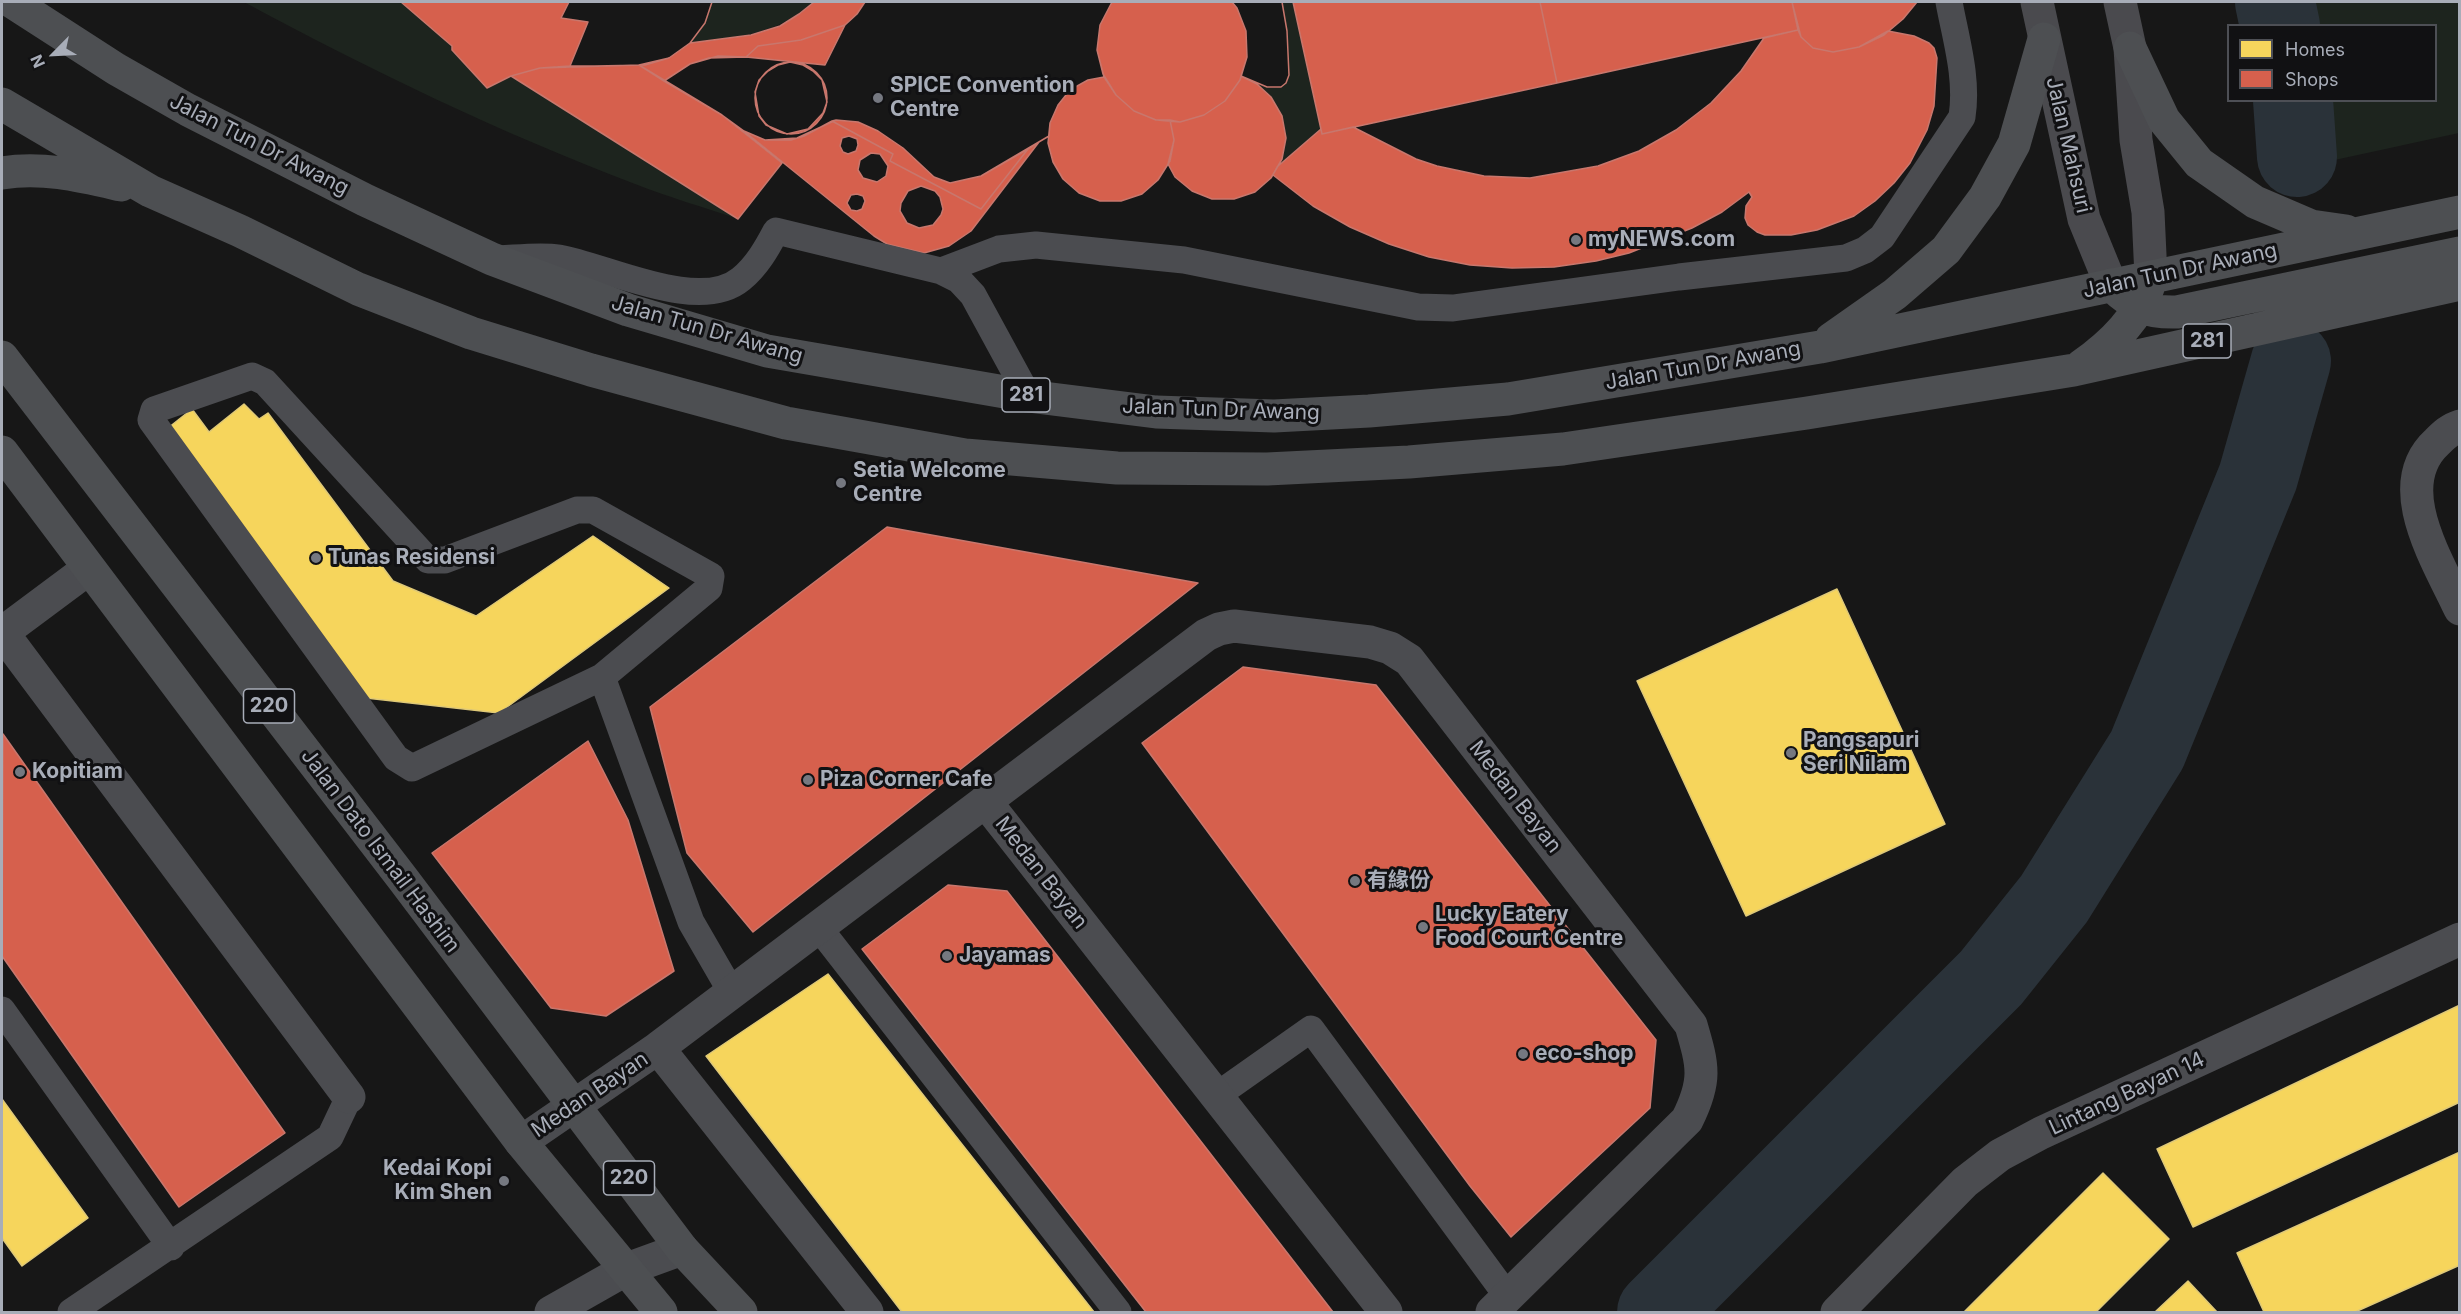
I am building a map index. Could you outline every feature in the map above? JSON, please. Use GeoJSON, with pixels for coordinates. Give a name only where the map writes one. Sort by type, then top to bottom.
{"type":"FeatureCollection","features":[{"type":"Feature","properties":{"kind":"main road","name":"Jalan Tun Dr Awang"},"geometry":{"type":"LineString","coordinates":[[12,2],[116,69],[188,110],[365,200],[492,259],[628,310],[766,351],[1028,396],[1156,412],[1274,416],[1369,411],[1508,399],[1820,347],[2460,212]]}},
{"type":"Feature","properties":{"kind":"main road"},"geometry":{"type":"LineString","coordinates":[[1820,347],[1895,294],[1946,250],[1985,197],[2014,144],[2044,39]]}},
{"type":"Feature","properties":{"kind":"main road"},"geometry":{"type":"LineString","coordinates":[[2130,48],[2164,120],[2199,163],[2255,202],[2311,226],[2363,233]]}},
{"type":"Feature","properties":{"kind":"main road","name":"281"},"geometry":{"type":"LineString","coordinates":[[2,104],[150,191],[240,231],[358,289],[471,333],[591,370],[786,423],[965,455],[1117,468],[1267,470],[1421,461],[1563,449],[2074,370],[2460,284]]}},
{"type":"Feature","properties":{"kind":"main road"},"geometry":{"type":"LineString","coordinates":[[2,173],[42,171],[66,173],[150,191]]}},
{"type":"Feature","properties":{"kind":"main road"},"geometry":{"type":"LineString","coordinates":[[2111,285],[2139,306],[2155,313],[2177,312],[2460,253]]}},
{"type":"Feature","properties":{"kind":"main road"},"geometry":{"type":"LineString","coordinates":[[2074,370],[2102,351],[2122,330],[2139,306],[2151,277]]}},
{"type":"Feature","properties":{"kind":"main road","name":"Jalan Dato Ismail Hashim"},"geometry":{"type":"LineString","coordinates":[[2,357],[576,1106],[682,1249],[741,1312]]}},
{"type":"Feature","properties":{"kind":"main road","name":"220"},"geometry":{"type":"LineString","coordinates":[[2,452],[521,1142],[661,1312]]}},
{"type":"Feature","properties":{"kind":"street","name":"Jalan Mahsuri"},"geometry":{"type":"LineString","coordinates":[[2037,2],[2084,219],[2111,285]]}},
{"type":"Feature","properties":{"kind":"street"},"geometry":{"type":"LineString","coordinates":[[2120,2],[2130,48],[2136,140],[2148,212],[2151,277]]}},
{"type":"Feature","properties":{"kind":"street"},"geometry":{"type":"LineString","coordinates":[[2460,426],[2452,429],[2427,451],[2416,475],[2416,502],[2426,534],[2460,609]]}},
{"type":"Feature","properties":{"kind":"street"},"geometry":{"type":"LineString","coordinates":[[88,569],[2,633],[349,1097]]}},
{"type":"Feature","properties":{"kind":"street","name":"Medan Bayan"},"geometry":{"type":"LineString","coordinates":[[521,1142],[658,1048],[1206,635],[1234,626],[1370,642],[1390,648],[1409,660],[1691,1025],[1702,1061],[1699,1096],[1687,1120],[1500,1305]]}},
{"type":"Feature","properties":{"kind":"street","name":"Medan Bayan"},"geometry":{"type":"LineString","coordinates":[[985,801],[1386,1312]]}},
{"type":"Feature","properties":{"kind":"street","name":"Lintang Bayan 14"},"geometry":{"type":"LineString","coordinates":[[1838,1312],[1965,1182],[2000,1155],[2052,1128],[2460,939]]}},
{"type":"Feature","properties":{"kind":"street","name":"Medan Bayan"},"geometry":{"type":"LineString","coordinates":[[658,1048],[867,1312]]}},
{"type":"Feature","properties":{"kind":"street"},"geometry":{"type":"LineString","coordinates":[[550,1312],[627,1269],[682,1249]]}},
{"type":"Feature","properties":{"kind":"lane"},"geometry":{"type":"LineString","coordinates":[[941,271],[999,249],[1036,245],[1184,260],[1418,307],[1453,308],[1481,306],[1679,277],[1846,258],[1865,250],[1882,237],[1962,117],[1965,96],[1963,73],[1949,2]]}},
{"type":"Feature","properties":{"kind":"lane"},"geometry":{"type":"LineString","coordinates":[[492,259],[556,258],[651,286],[698,291],[718,290],[739,281],[752,269],[776,231],[941,271],[958,280],[973,295],[1028,396]]}},
{"type":"Feature","properties":{"kind":"lane"},"geometry":{"type":"LineString","coordinates":[[252,376],[265,382],[428,560],[445,560],[577,510],[593,510],[711,576],[709,588],[602,677],[412,768],[396,758],[151,420],[154,410],[252,376]]}},
{"type":"Feature","properties":{"kind":"lane"},"geometry":{"type":"LineString","coordinates":[[602,677],[691,922],[732,993]]}},
{"type":"Feature","properties":{"kind":"lane"},"geometry":{"type":"LineString","coordinates":[[819,928],[1118,1312]]}},
{"type":"Feature","properties":{"kind":"lane"},"geometry":{"type":"LineString","coordinates":[[2,1010],[171,1247]]}},
{"type":"Feature","properties":{"kind":"lane"},"geometry":{"type":"LineString","coordinates":[[1216,1096],[1311,1029],[1500,1305]]}},
{"type":"Feature","properties":{"kind":"lane"},"geometry":{"type":"LineString","coordinates":[[71,1312],[171,1247],[330,1137],[349,1097]]}},
{"type":"Feature","properties":{"kind":"shaded area"},"geometry":{"type":"Polygon","coordinates":[[[244,2],[401,2],[452,46],[452,50],[487,88],[511,76],[738,219],[635,184],[535,144],[388,76],[244,2]]]}},
{"type":"Feature","properties":{"kind":"shaded area"},"geometry":{"type":"Polygon","coordinates":[[[712,2],[814,2],[785,22],[756,33],[690,43],[705,23],[712,2]]]}},
{"type":"Feature","properties":{"kind":"shaded area"},"geometry":{"type":"Polygon","coordinates":[[[1282,2],[1293,2],[1321,129],[1277,167],[1285,144],[1283,122],[1273,102],[1257,84],[1272,88],[1281,87],[1288,79],[1287,31],[1282,2]]]}},
{"type":"Feature","properties":{"kind":"shaded area"},"geometry":{"type":"Polygon","coordinates":[[[2296,2],[2459,2],[2459,133],[2330,161],[2317,102],[2437,102],[2437,24],[2301,24],[2296,2]]]}},
{"type":"Feature","properties":{"kind":"building: Homes","name":"Tunas Residensi"},"geometry":{"type":"Polygon","coordinates":[[[244,404],[259,419],[268,413],[393,581],[476,616],[593,536],[669,588],[499,713],[357,697],[163,432],[192,409],[209,432],[244,404]]]}},
{"type":"Feature","properties":{"kind":"building: Homes","name":"Pangsapuri Seri Nilam"},"geometry":{"type":"Polygon","coordinates":[[[1837,589],[1945,824],[1746,916],[1637,681],[1837,589]]]}},
{"type":"Feature","properties":{"kind":"building: Homes"},"geometry":{"type":"Polygon","coordinates":[[[828,974],[1094,1312],[902,1312],[706,1056],[828,974]]]}},
{"type":"Feature","properties":{"kind":"building: Homes"},"geometry":{"type":"Polygon","coordinates":[[[2460,1005],[2460,1102],[2193,1227],[2157,1149],[2460,1005]]]}},
{"type":"Feature","properties":{"kind":"building: Homes"},"geometry":{"type":"Polygon","coordinates":[[[2,1099],[88,1218],[22,1266],[2,1238],[2,1099]]]}},
{"type":"Feature","properties":{"kind":"building: Homes"},"geometry":{"type":"Polygon","coordinates":[[[2460,1152],[2460,1265],[2355,1312],[2264,1312],[2237,1253],[2460,1152]]]}},
{"type":"Feature","properties":{"kind":"building: Homes"},"geometry":{"type":"Polygon","coordinates":[[[2103,1173],[2169,1239],[2096,1312],[1964,1312],[2103,1173]]]}},
{"type":"Feature","properties":{"kind":"building: Homes"},"geometry":{"type":"Polygon","coordinates":[[[2188,1281],[2217,1312],[2155,1312],[2188,1281]]]}},
{"type":"Feature","properties":{"kind":"building: Shops"},"geometry":{"type":"Polygon","coordinates":[[[401,2],[569,2],[561,18],[588,22],[570,66],[540,68],[511,76],[487,88],[452,50],[452,46],[401,2]]]}},
{"type":"Feature","properties":{"kind":"building: Shops"},"geometry":{"type":"Polygon","coordinates":[[[569,2],[712,2],[705,23],[690,43],[669,58],[645,65],[570,66],[588,22],[561,18],[569,2]]]}},
{"type":"Feature","properties":{"kind":"building: Shops"},"geometry":{"type":"Polygon","coordinates":[[[569,2],[712,2],[705,23],[690,43],[669,58],[645,65],[570,66],[588,22],[561,18],[569,2]]]}},
{"type":"Feature","properties":{"kind":"building: Shops"},"geometry":{"type":"Polygon","coordinates":[[[814,2],[865,2],[857,14],[845,25],[801,40],[758,46],[746,57],[709,58],[690,64],[664,81],[639,65],[669,58],[690,43],[751,35],[780,26],[814,2]]]}},
{"type":"Feature","properties":{"kind":"building: Shops","name":"SPICE Convention Centre"},"geometry":{"type":"Polygon","coordinates":[[[865,2],[1112,2],[1100,25],[1097,50],[1104,77],[1088,80],[1070,90],[1058,105],[1050,123],[1049,136],[981,176],[950,183],[934,177],[903,148],[878,131],[858,122],[836,120],[797,138],[765,140],[744,131],[722,115],[664,81],[690,64],[718,56],[825,65],[845,25],[857,14],[865,2]]]}},
{"type":"Feature","properties":{"kind":"building: Shops","name":"SPICE Convention Centre"},"geometry":{"type":"Polygon","coordinates":[[[865,2],[1112,2],[1100,25],[1097,50],[1104,77],[1088,80],[1070,90],[1058,105],[1050,123],[1049,136],[981,176],[950,183],[934,177],[903,148],[878,131],[858,122],[836,120],[797,138],[765,140],[744,131],[722,115],[664,81],[690,64],[718,56],[746,57],[825,65],[845,25],[857,14],[865,2]],[[790,62],[778,65],[759,80],[755,92],[759,116],[766,125],[787,134],[808,129],[823,113],[827,102],[822,80],[803,65],[790,62]]]}},
{"type":"Feature","properties":{"kind":"building: Shops"},"geometry":{"type":"Polygon","coordinates":[[[1112,2],[1232,2],[1237,8],[1246,31],[1247,57],[1240,80],[1225,101],[1204,115],[1180,122],[1156,120],[1134,111],[1116,95],[1103,74],[1097,50],[1100,25],[1112,2]]]}},
{"type":"Feature","properties":{"kind":"building: Shops"},"geometry":{"type":"Polygon","coordinates":[[[1232,2],[1282,2],[1287,31],[1289,75],[1286,83],[1281,87],[1267,87],[1241,76],[1247,57],[1246,31],[1237,8],[1232,2]]]}},
{"type":"Feature","properties":{"kind":"building: Shops"},"geometry":{"type":"Polygon","coordinates":[[[1232,2],[1282,2],[1287,31],[1289,75],[1286,83],[1281,87],[1267,87],[1241,76],[1247,57],[1246,31],[1237,8],[1232,2]]]}},
{"type":"Feature","properties":{"kind":"building: Shops"},"geometry":{"type":"Polygon","coordinates":[[[1293,2],[1540,2],[1557,83],[1322,134],[1293,2]]]}},
{"type":"Feature","properties":{"kind":"building: Shops"},"geometry":{"type":"Polygon","coordinates":[[[1540,2],[1792,2],[1798,30],[1557,83],[1540,2]]]}},
{"type":"Feature","properties":{"kind":"building: Shops"},"geometry":{"type":"Polygon","coordinates":[[[1792,2],[1917,2],[1903,19],[1884,35],[1859,47],[1833,52],[1813,48],[1801,37],[1792,2]]]}},
{"type":"Feature","properties":{"kind":"building: Shops"},"geometry":{"type":"Polygon","coordinates":[[[845,25],[825,65],[746,57],[758,46],[801,40],[845,25]]]}},
{"type":"Feature","properties":{"kind":"building: Shops"},"geometry":{"type":"Polygon","coordinates":[[[1798,30],[1801,37],[1813,48],[1833,52],[1859,47],[1888,31],[1914,36],[1929,43],[1934,48],[1937,58],[1934,106],[1927,130],[1910,163],[1875,201],[1854,216],[1817,230],[1791,235],[1765,235],[1757,232],[1748,225],[1745,218],[1746,206],[1752,197],[1749,192],[1722,212],[1692,228],[1629,253],[1596,261],[1554,267],[1512,268],[1470,265],[1429,257],[1389,244],[1350,227],[1313,206],[1273,175],[1277,167],[1321,129],[1322,134],[1353,127],[1416,159],[1484,176],[1530,178],[1598,166],[1639,151],[1676,130],[1711,103],[1741,71],[1764,38],[1798,30]]]}},
{"type":"Feature","properties":{"kind":"building: Shops"},"geometry":{"type":"Polygon","coordinates":[[[791,62],[811,68],[821,78],[827,98],[821,118],[811,128],[791,134],[771,128],[761,118],[755,98],[761,78],[771,68],[791,62]]]}},
{"type":"Feature","properties":{"kind":"building: Shops"},"geometry":{"type":"Polygon","coordinates":[[[639,65],[722,115],[782,163],[738,219],[511,76],[540,68],[639,65]]]}},
{"type":"Feature","properties":{"kind":"building: Shops"},"geometry":{"type":"Polygon","coordinates":[[[1241,76],[1257,84],[1271,97],[1282,116],[1286,138],[1282,159],[1271,178],[1255,192],[1234,199],[1212,199],[1192,191],[1175,177],[1168,164],[1174,140],[1170,120],[1180,122],[1204,115],[1225,101],[1241,76]]]}},
{"type":"Feature","properties":{"kind":"building: Shops"},"geometry":{"type":"Polygon","coordinates":[[[1104,77],[1116,95],[1134,111],[1156,120],[1170,120],[1174,140],[1170,161],[1158,180],[1142,194],[1121,201],[1100,201],[1079,193],[1063,179],[1053,162],[1048,143],[1050,123],[1058,105],[1070,90],[1088,80],[1104,77]]]}},
{"type":"Feature","properties":{"kind":"building: Shops"},"geometry":{"type":"Polygon","coordinates":[[[832,121],[858,122],[878,131],[903,148],[934,177],[950,183],[981,176],[1028,149],[981,209],[890,161],[893,154],[832,121]]]}},
{"type":"Feature","properties":{"kind":"building: Shops"},"geometry":{"type":"Polygon","coordinates":[[[832,121],[893,154],[890,161],[981,209],[1028,149],[1039,142],[971,231],[949,246],[924,253],[887,244],[874,236],[744,131],[765,140],[791,140],[804,136],[832,121]],[[849,136],[842,138],[840,146],[843,152],[848,154],[856,151],[857,139],[849,136]],[[871,153],[860,160],[858,170],[863,178],[877,182],[886,176],[888,166],[880,154],[871,153]],[[921,186],[908,191],[901,203],[900,211],[907,223],[919,228],[933,225],[943,209],[940,197],[935,191],[921,186]],[[851,195],[847,203],[851,210],[862,209],[865,201],[863,196],[851,195]]]}},
{"type":"Feature","properties":{"kind":"building: Shops","name":"Piza Corner Cafe"},"geometry":{"type":"Polygon","coordinates":[[[887,527],[1198,583],[753,932],[687,853],[650,707],[887,527]]]}},
{"type":"Feature","properties":{"kind":"building: Shops","name":"Lucky Eatery Food Court Centre"},"geometry":{"type":"Polygon","coordinates":[[[1243,667],[1376,685],[1656,1040],[1650,1108],[1511,1237],[1470,1186],[1142,743],[1243,667]]]}},
{"type":"Feature","properties":{"kind":"building: Shops"},"geometry":{"type":"Polygon","coordinates":[[[3,734],[285,1133],[179,1207],[2,956],[3,734]]]}},
{"type":"Feature","properties":{"kind":"building: Shops"},"geometry":{"type":"Polygon","coordinates":[[[588,741],[628,820],[674,971],[606,1016],[551,1008],[432,853],[588,741]]]}},
{"type":"Feature","properties":{"kind":"building: Shops"},"geometry":{"type":"Polygon","coordinates":[[[948,885],[1007,891],[1333,1312],[1146,1312],[862,949],[948,885]]]}},
{"type":"Feature","properties":{"kind":"waterway"},"geometry":{"type":"LineString","coordinates":[[2275,2],[2280,24]]}},
{"type":"Feature","properties":{"kind":"waterway"},"geometry":{"type":"LineString","coordinates":[[2293,102],[2297,157]]}},
{"type":"Feature","properties":{"kind":"waterway"},"geometry":{"type":"LineString","coordinates":[[1657,1312],[1991,978],[2054,899],[2147,750],[2258,477],[2291,361]]}},
{"type":"Feature","properties":{"kind":"place","name":"SPICE Convention Centre"},"geometry":{"type":"Point","coordinates":[878,98]}},
{"type":"Feature","properties":{"kind":"place","name":"myNEWS.com"},"geometry":{"type":"Point","coordinates":[1576,240]}},
{"type":"Feature","properties":{"kind":"place","name":"Setia Welcome Centre"},"geometry":{"type":"Point","coordinates":[841,483]}},
{"type":"Feature","properties":{"kind":"place","name":"Tunas Residensi"},"geometry":{"type":"Point","coordinates":[316,558]}},
{"type":"Feature","properties":{"kind":"place","name":"Pangsapuri Seri Nilam"},"geometry":{"type":"Point","coordinates":[1791,753]}},
{"type":"Feature","properties":{"kind":"place","name":"Kopitiam"},"geometry":{"type":"Point","coordinates":[20,772]}},
{"type":"Feature","properties":{"kind":"place","name":"Piza Corner Cafe"},"geometry":{"type":"Point","coordinates":[808,780]}},
{"type":"Feature","properties":{"kind":"place","name":"有緣份"},"geometry":{"type":"Point","coordinates":[1355,881]}},
{"type":"Feature","properties":{"kind":"place","name":"Lucky Eatery Food Court Centre"},"geometry":{"type":"Point","coordinates":[1423,927]}},
{"type":"Feature","properties":{"kind":"place","name":"Jayamas"},"geometry":{"type":"Point","coordinates":[947,956]}},
{"type":"Feature","properties":{"kind":"place","name":"eco-shop"},"geometry":{"type":"Point","coordinates":[1523,1054]}},
{"type":"Feature","properties":{"kind":"place","name":"Kedai Kopi Kim Shen"},"geometry":{"type":"Point","coordinates":[504,1181]}}]}
